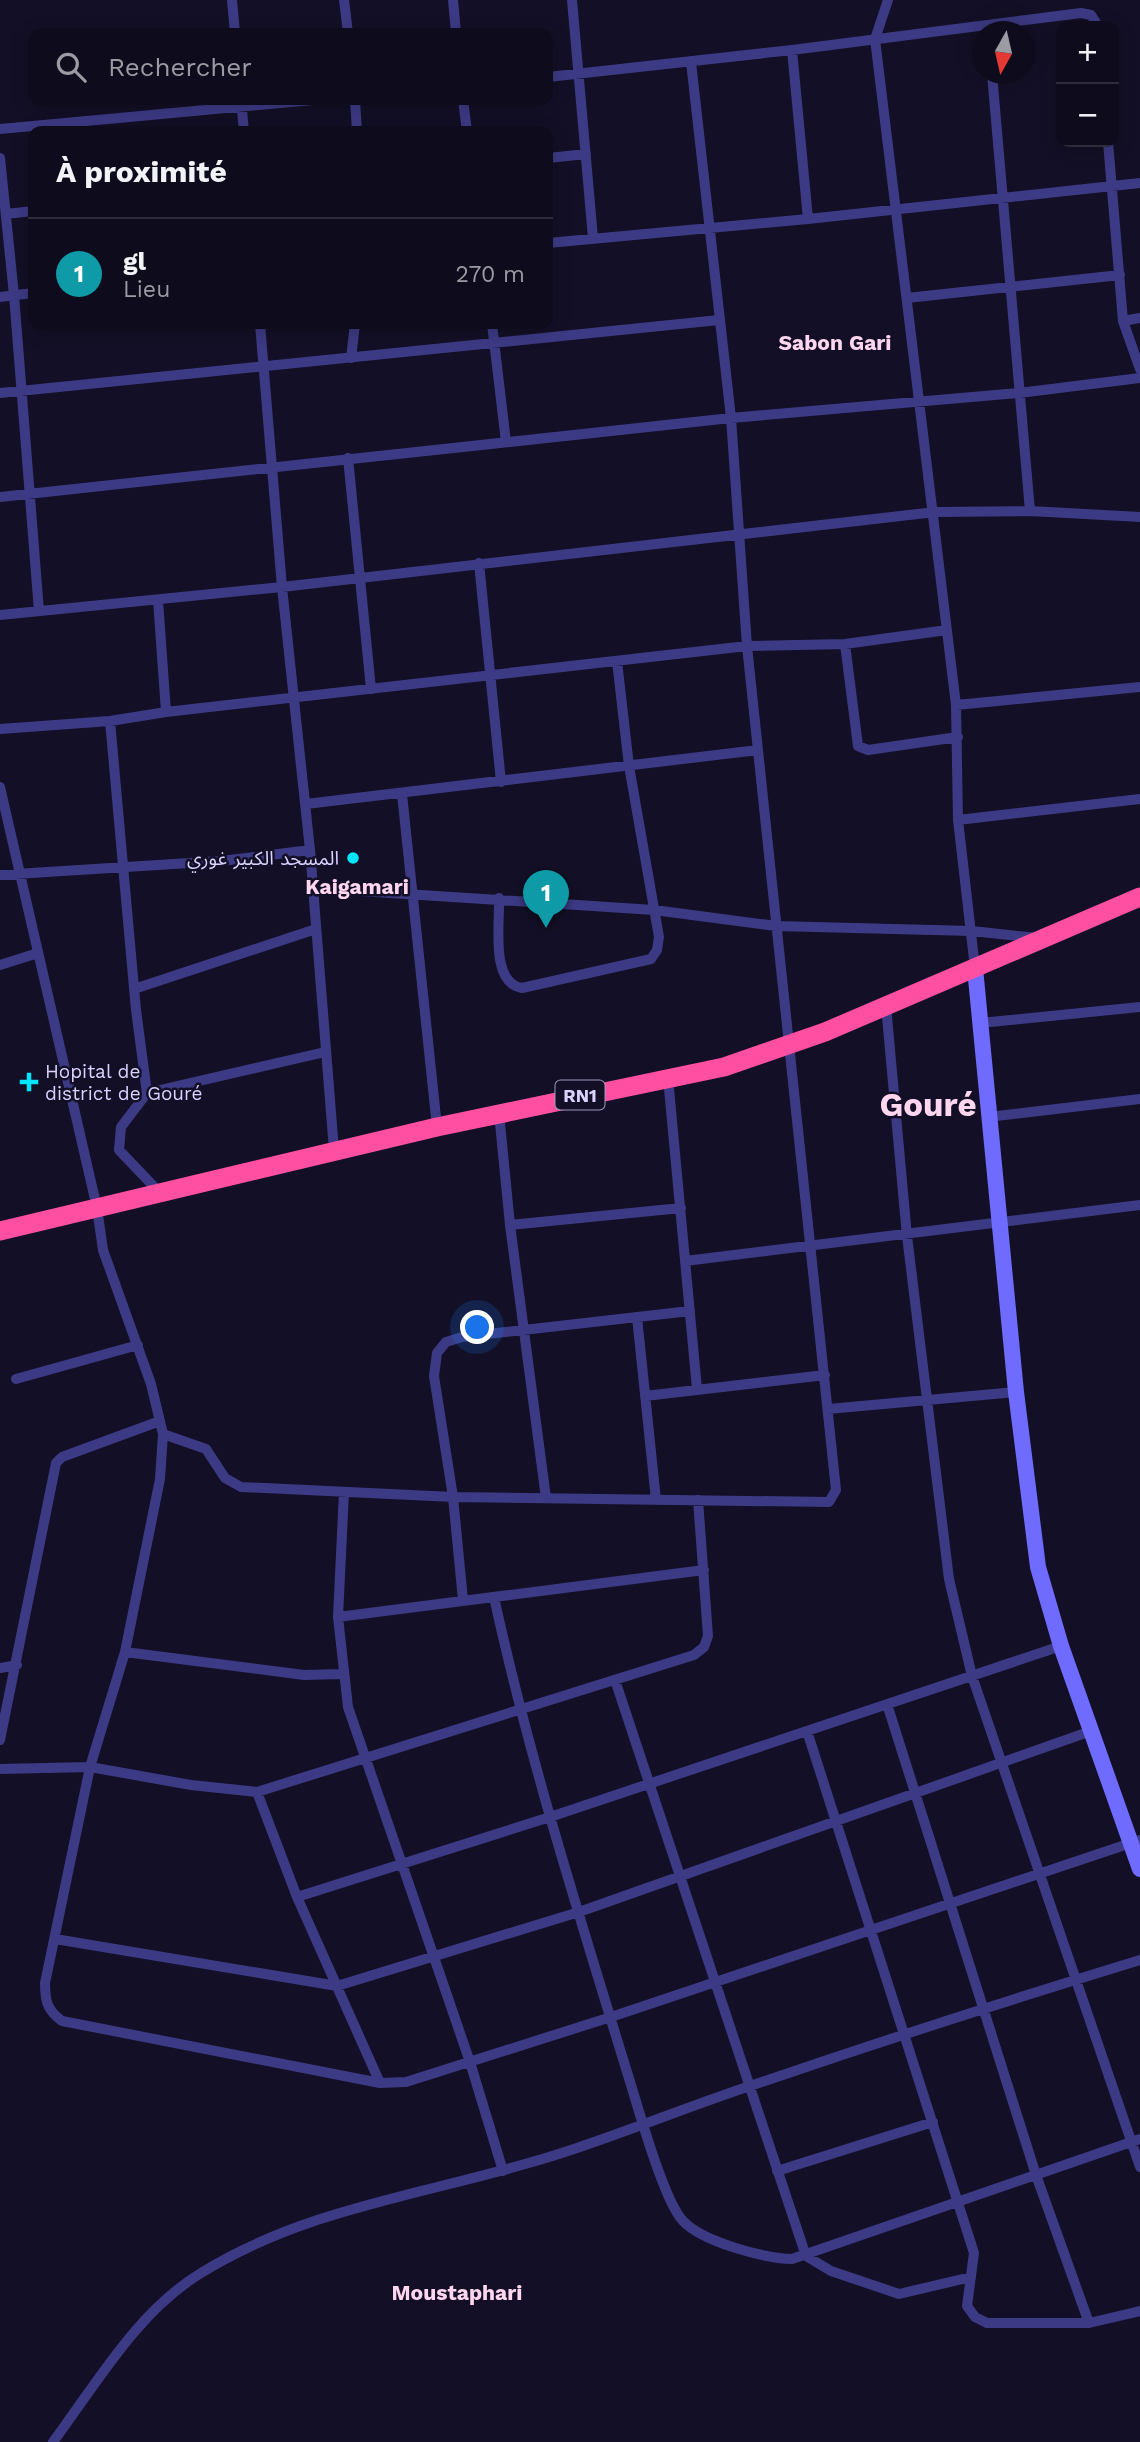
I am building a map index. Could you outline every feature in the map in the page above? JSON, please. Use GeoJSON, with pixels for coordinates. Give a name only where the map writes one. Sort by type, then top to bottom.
{"type":"FeatureCollection","features":[{"type":"Feature","properties":{"kind":"highway","name":"RN1"},"geometry":{"type":"LineString","coordinates":[[0,1231],[334,1150],[724,1067],[791,1045],[1140,897]]}},
{"type":"Feature","properties":{"kind":"main road"},"geometry":{"type":"LineString","coordinates":[[975,968],[1016,1392],[1038,1567],[1061,1646],[1135,1842],[1140,1869]]}},
{"type":"Feature","properties":{"kind":"street"},"geometry":{"type":"LineString","coordinates":[[232,0],[235,28]]}},
{"type":"Feature","properties":{"kind":"street"},"geometry":{"type":"LineString","coordinates":[[344,0],[347,28]]}},
{"type":"Feature","properties":{"kind":"street"},"geometry":{"type":"LineString","coordinates":[[453,0],[456,28]]}},
{"type":"Feature","properties":{"kind":"street"},"geometry":{"type":"LineString","coordinates":[[572,0],[593,239]]}},
{"type":"Feature","properties":{"kind":"street"},"geometry":{"type":"LineString","coordinates":[[888,0],[875,40],[956,705],[958,820],[975,968]]}},
{"type":"Feature","properties":{"kind":"street"},"geometry":{"type":"LineString","coordinates":[[1031,21],[1081,13],[1091,15],[1095,21]]}},
{"type":"Feature","properties":{"kind":"street"},"geometry":{"type":"LineString","coordinates":[[553,77],[972,30]]}},
{"type":"Feature","properties":{"kind":"street"},"geometry":{"type":"LineString","coordinates":[[792,50],[808,219]]}},
{"type":"Feature","properties":{"kind":"street"},"geometry":{"type":"LineString","coordinates":[[163,1434],[206,1449],[232,1484],[453,1497],[829,1502],[836,1490],[747,646],[731,418],[691,62]]}},
{"type":"Feature","properties":{"kind":"street"},"geometry":{"type":"LineString","coordinates":[[993,84],[1030,511]]}},
{"type":"Feature","properties":{"kind":"street"},"geometry":{"type":"LineString","coordinates":[[0,129],[222,105]]}},
{"type":"Feature","properties":{"kind":"street"},"geometry":{"type":"LineString","coordinates":[[241,105],[243,126]]}},
{"type":"Feature","properties":{"kind":"street"},"geometry":{"type":"LineString","coordinates":[[355,105],[357,126]]}},
{"type":"Feature","properties":{"kind":"street"},"geometry":{"type":"LineString","coordinates":[[464,105],[466,126]]}},
{"type":"Feature","properties":{"kind":"street"},"geometry":{"type":"LineString","coordinates":[[1108,147],[1123,321],[1140,369]]}},
{"type":"Feature","properties":{"kind":"street"},"geometry":{"type":"LineString","coordinates":[[553,158],[586,154]]}},
{"type":"Feature","properties":{"kind":"street"},"geometry":{"type":"LineString","coordinates":[[0,158],[15,295],[39,611]]}},
{"type":"Feature","properties":{"kind":"street"},"geometry":{"type":"LineString","coordinates":[[553,243],[897,210],[1140,183]]}},
{"type":"Feature","properties":{"kind":"street"},"geometry":{"type":"LineString","coordinates":[[6,214],[28,212]]}},
{"type":"Feature","properties":{"kind":"street"},"geometry":{"type":"LineString","coordinates":[[907,298],[1120,275]]}},
{"type":"Feature","properties":{"kind":"street"},"geometry":{"type":"LineString","coordinates":[[0,297],[28,294]]}},
{"type":"Feature","properties":{"kind":"street"},"geometry":{"type":"LineString","coordinates":[[1123,321],[1140,318]]}},
{"type":"Feature","properties":{"kind":"street"},"geometry":{"type":"LineString","coordinates":[[0,393],[719,320]]}},
{"type":"Feature","properties":{"kind":"street"},"geometry":{"type":"LineString","coordinates":[[260,329],[282,587],[306,804],[334,1150]]}},
{"type":"Feature","properties":{"kind":"street"},"geometry":{"type":"LineString","coordinates":[[351,358],[354,329]]}},
{"type":"Feature","properties":{"kind":"street"},"geometry":{"type":"LineString","coordinates":[[493,329],[506,442]]}},
{"type":"Feature","properties":{"kind":"street"},"geometry":{"type":"LineString","coordinates":[[0,497],[731,418],[1019,393],[1140,378]]}},
{"type":"Feature","properties":{"kind":"street"},"geometry":{"type":"LineString","coordinates":[[348,458],[371,689]]}},
{"type":"Feature","properties":{"kind":"street"},"geometry":{"type":"LineString","coordinates":[[0,615],[282,587],[934,512],[1030,511],[1140,517]]}},
{"type":"Feature","properties":{"kind":"street"},"geometry":{"type":"LineString","coordinates":[[479,563],[502,782]]}},
{"type":"Feature","properties":{"kind":"street"},"geometry":{"type":"LineString","coordinates":[[158,600],[166,712]]}},
{"type":"Feature","properties":{"kind":"street"},"geometry":{"type":"LineString","coordinates":[[0,729],[110,721],[166,712],[747,646],[845,645],[947,631]]}},
{"type":"Feature","properties":{"kind":"street"},"geometry":{"type":"LineString","coordinates":[[845,645],[858,746],[868,750],[958,737]]}},
{"type":"Feature","properties":{"kind":"street"},"geometry":{"type":"LineString","coordinates":[[499,898],[501,967],[506,981],[522,988],[651,959],[657,950],[659,937],[629,766],[617,661]]}},
{"type":"Feature","properties":{"kind":"street"},"geometry":{"type":"LineString","coordinates":[[956,705],[1140,687]]}},
{"type":"Feature","properties":{"kind":"street"},"geometry":{"type":"LineString","coordinates":[[110,721],[134,989],[147,1093]]}},
{"type":"Feature","properties":{"kind":"street"},"geometry":{"type":"LineString","coordinates":[[306,804],[758,750]]}},
{"type":"Feature","properties":{"kind":"street"},"geometry":{"type":"LineString","coordinates":[[0,787],[97,1208],[103,1250],[114,1287],[138,1345],[163,1434],[153,1523],[125,1652],[90,1767],[55,1939],[45,2001],[50,2012],[61,2021],[380,2083],[406,2082],[873,1931],[1135,1842]]}},
{"type":"Feature","properties":{"kind":"street"},"geometry":{"type":"LineString","coordinates":[[402,794],[437,1127]]}},
{"type":"Feature","properties":{"kind":"street"},"geometry":{"type":"LineString","coordinates":[[958,820],[1140,799]]}},
{"type":"Feature","properties":{"kind":"street"},"geometry":{"type":"LineString","coordinates":[[0,875],[221,861],[310,850]]}},
{"type":"Feature","properties":{"kind":"street"},"geometry":{"type":"LineString","coordinates":[[313,888],[411,892],[654,910],[776,926],[972,931],[1044,939]]}},
{"type":"Feature","properties":{"kind":"street"},"geometry":{"type":"LineString","coordinates":[[134,989],[316,929]]}},
{"type":"Feature","properties":{"kind":"street"},"geometry":{"type":"LineString","coordinates":[[0,965],[38,953]]}},
{"type":"Feature","properties":{"kind":"street"},"geometry":{"type":"LineString","coordinates":[[886,1006],[906,1236],[949,1579],[972,1676],[1076,1980],[1136,2140],[1140,2167]]}},
{"type":"Feature","properties":{"kind":"street"},"geometry":{"type":"LineString","coordinates":[[980,1023],[1140,1007]]}},
{"type":"Feature","properties":{"kind":"street"},"geometry":{"type":"LineString","coordinates":[[160,1193],[119,1150],[121,1127],[147,1093],[325,1052]]}},
{"type":"Feature","properties":{"kind":"street"},"geometry":{"type":"LineString","coordinates":[[668,1078],[697,1389]]}},
{"type":"Feature","properties":{"kind":"street"},"geometry":{"type":"LineString","coordinates":[[880,1092],[894,1090]]}},
{"type":"Feature","properties":{"kind":"street"},"geometry":{"type":"LineString","coordinates":[[988,1117],[1140,1100]]}},
{"type":"Feature","properties":{"kind":"street"},"geometry":{"type":"LineString","coordinates":[[499,1113],[510,1225],[546,1499]]}},
{"type":"Feature","properties":{"kind":"street"},"geometry":{"type":"LineString","coordinates":[[685,1261],[906,1236],[1140,1205]]}},
{"type":"Feature","properties":{"kind":"street"},"geometry":{"type":"LineString","coordinates":[[510,1225],[681,1208]]}},
{"type":"Feature","properties":{"kind":"street"},"geometry":{"type":"LineString","coordinates":[[463,1601],[453,1497],[434,1376],[437,1353],[446,1342],[462,1337],[690,1311]]}},
{"type":"Feature","properties":{"kind":"street"},"geometry":{"type":"LineString","coordinates":[[637,1317],[656,1500]]}},
{"type":"Feature","properties":{"kind":"street"},"geometry":{"type":"LineString","coordinates":[[16,1379],[138,1345]]}},
{"type":"Feature","properties":{"kind":"street"},"geometry":{"type":"LineString","coordinates":[[645,1396],[825,1376]]}},
{"type":"Feature","properties":{"kind":"street"},"geometry":{"type":"LineString","coordinates":[[828,1409],[925,1398],[1016,1392]]}},
{"type":"Feature","properties":{"kind":"street"},"geometry":{"type":"LineString","coordinates":[[0,1740],[56,1464],[62,1457],[160,1421]]}},
{"type":"Feature","properties":{"kind":"street"},"geometry":{"type":"LineString","coordinates":[[344,1492],[338,1617],[342,1674],[348,1707],[470,2062],[503,2171]]}},
{"type":"Feature","properties":{"kind":"street"},"geometry":{"type":"LineString","coordinates":[[0,1769],[90,1767],[203,1787],[257,1792],[694,1655],[704,1647],[708,1636],[698,1500]]}},
{"type":"Feature","properties":{"kind":"street"},"geometry":{"type":"LineString","coordinates":[[338,1617],[704,1570]]}},
{"type":"Feature","properties":{"kind":"street"},"geometry":{"type":"LineString","coordinates":[[494,1597],[518,1709],[579,1912],[643,2123],[673,2207],[683,2221],[696,2231],[741,2249],[776,2258],[806,2256],[1136,2140]]}},
{"type":"Feature","properties":{"kind":"street"},"geometry":{"type":"LineString","coordinates":[[297,1897],[551,1816],[1061,1646]]}},
{"type":"Feature","properties":{"kind":"street"},"geometry":{"type":"LineString","coordinates":[[125,1652],[304,1675],[342,1674]]}},
{"type":"Feature","properties":{"kind":"street"},"geometry":{"type":"LineString","coordinates":[[0,1668],[17,1665]]}},
{"type":"Feature","properties":{"kind":"street"},"geometry":{"type":"LineString","coordinates":[[615,1681],[747,2086],[806,2256],[831,2271],[899,2294],[971,2277]]}},
{"type":"Feature","properties":{"kind":"street"},"geometry":{"type":"LineString","coordinates":[[887,1704],[982,2010],[1036,2175],[1089,2323]]}},
{"type":"Feature","properties":{"kind":"street"},"geometry":{"type":"LineString","coordinates":[[807,1731],[974,2253],[966,2294],[967,2306],[975,2317],[987,2323],[1089,2323],[1140,2311]]}},
{"type":"Feature","properties":{"kind":"street"},"geometry":{"type":"LineString","coordinates":[[55,1939],[337,1986],[579,1912],[1091,1731]]}},
{"type":"Feature","properties":{"kind":"street"},"geometry":{"type":"LineString","coordinates":[[257,1792],[297,1897],[380,2083]]}},
{"type":"Feature","properties":{"kind":"street"},"geometry":{"type":"LineString","coordinates":[[53,2442],[154,2308],[200,2273],[266,2239],[355,2206],[503,2171],[747,2086],[1140,1960]]}},
{"type":"Feature","properties":{"kind":"street"},"geometry":{"type":"LineString","coordinates":[[777,2171],[933,2122]]}},
{"type":"Feature","properties":{"kind":"place","name":"المسجد الكبير غوري"},"geometry":{"type":"Point","coordinates":[353,858]}},
{"type":"Feature","properties":{"kind":"place","name":"gl"},"geometry":{"type":"Point","coordinates":[546,928]}},
{"type":"Feature","properties":{"kind":"place","name":"Hopital de district de Gouré"},"geometry":{"type":"Point","coordinates":[29,1082]}},
{"type":"Feature","properties":{"kind":"district","name":"Sabon Gari"},"geometry":{"type":"Point","coordinates":[835,342]}},
{"type":"Feature","properties":{"kind":"district","name":"Kaigamari"},"geometry":{"type":"Point","coordinates":[357,886]}},
{"type":"Feature","properties":{"kind":"district","name":"Gouré"},"geometry":{"type":"Point","coordinates":[928,1104]}},
{"type":"Feature","properties":{"kind":"district","name":"Moustaphari"},"geometry":{"type":"Point","coordinates":[457,2292]}}]}
